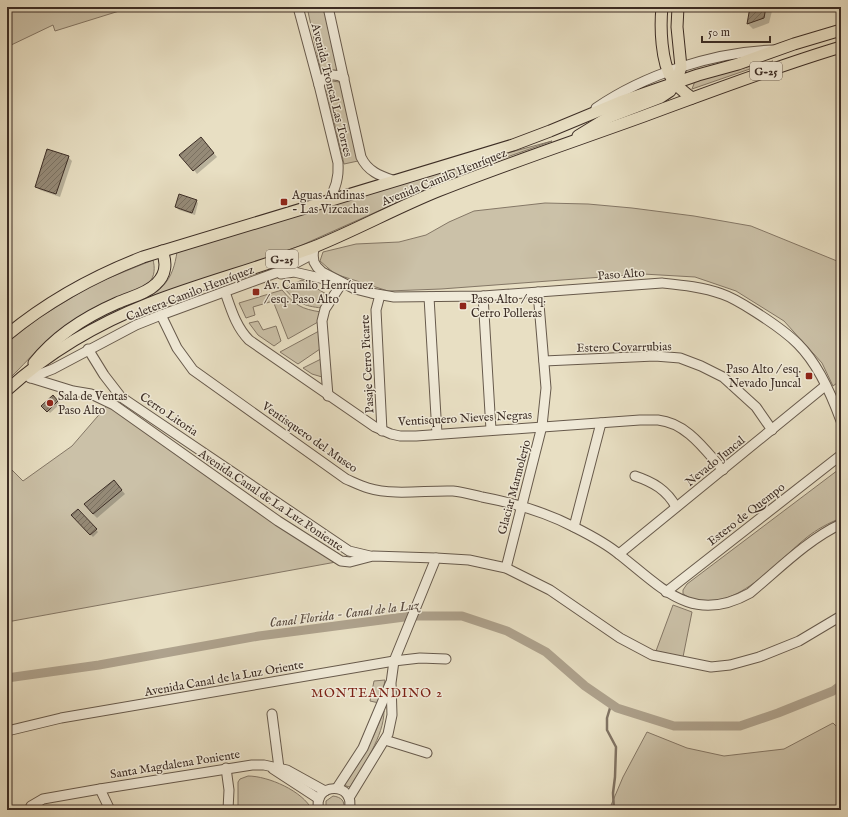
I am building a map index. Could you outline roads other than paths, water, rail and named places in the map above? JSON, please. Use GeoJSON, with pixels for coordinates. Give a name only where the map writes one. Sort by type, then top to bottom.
{"type":"FeatureCollection","features":[{"type":"Feature","properties":{"kind":"main road"},"geometry":{"type":"LineString","coordinates":[[662,7],[661,25],[664,54],[668,72],[675,83],[692,98]]}},
{"type":"Feature","properties":{"kind":"main road"},"geometry":{"type":"LineString","coordinates":[[566,144],[609,116],[670,92],[681,67],[677,27],[678,7]]}},
{"type":"Feature","properties":{"kind":"main road"},"geometry":{"type":"LineString","coordinates":[[661,25],[668,28],[677,27]]}},
{"type":"Feature","properties":{"kind":"main road","name":"Avenida Camilo Henríquez"},"geometry":{"type":"LineString","coordinates":[[7,335],[39,310],[72,290],[103,274],[162,251],[532,138],[620,102],[698,75],[738,64],[841,30]]}},
{"type":"Feature","properties":{"kind":"main road","name":"Avenida Camilo Henríquez"},"geometry":{"type":"LineString","coordinates":[[9,389],[28,377],[43,362],[86,334],[132,310],[173,295],[314,250],[436,192],[780,66],[841,47]]}},
{"type":"Feature","properties":{"kind":"main road"},"geometry":{"type":"LineString","coordinates":[[28,377],[47,348],[72,327],[107,307],[148,290],[156,285],[165,269],[165,259],[162,251]]}},
{"type":"Feature","properties":{"kind":"street","name":"Avenida Troncal Las Torres"},"geometry":{"type":"LineString","coordinates":[[298,7],[338,163],[339,171],[337,184],[328,201]]}},
{"type":"Feature","properties":{"kind":"street","name":"Avenida Troncal Las Torres"},"geometry":{"type":"LineString","coordinates":[[328,7],[360,153],[364,162],[374,172],[394,181]]}},
{"type":"Feature","properties":{"kind":"street","name":"Avenida Camilo Henríquez"},"geometry":{"type":"LineString","coordinates":[[584,117],[617,95],[681,67],[730,54],[778,50]]}},
{"type":"Feature","properties":{"kind":"street"},"geometry":{"type":"LineString","coordinates":[[319,85],[322,80],[329,75],[338,75],[344,78]]}},
{"type":"Feature","properties":{"kind":"street","name":"Caletera Camilo Henríquez"},"geometry":{"type":"LineString","coordinates":[[28,377],[53,369],[88,349],[136,325],[281,272],[314,250]]}},
{"type":"Feature","properties":{"kind":"street","name":"Paso Alto"},"geometry":{"type":"LineString","coordinates":[[314,250],[314,262],[317,267],[326,274],[354,289],[380,295],[404,297],[483,296],[662,283],[720,293],[754,311],[788,334],[800,345],[812,362],[836,406],[841,421]]}},
{"type":"Feature","properties":{"kind":"street","name":"Paso Alto"},"geometry":{"type":"LineString","coordinates":[[270,276],[294,272],[342,283]]}},
{"type":"Feature","properties":{"kind":"street"},"geometry":{"type":"LineString","coordinates":[[328,396],[322,321],[326,309],[342,283]]}},
{"type":"Feature","properties":{"kind":"street","name":"Ventisquero Nieves Negras"},"geometry":{"type":"LineString","coordinates":[[225,292],[238,326],[243,333],[262,350],[328,396],[382,431],[400,436],[542,426],[659,420],[676,425],[689,432],[723,470]]}},
{"type":"Feature","properties":{"kind":"street","name":"Glaciar Marmolerjo"},"geometry":{"type":"LineString","coordinates":[[506,568],[542,426],[546,388],[538,292]]}},
{"type":"Feature","properties":{"kind":"street","name":"Pasaje Cerro Picarte"},"geometry":{"type":"LineString","coordinates":[[380,295],[376,310],[382,431]]}},
{"type":"Feature","properties":{"kind":"street"},"geometry":{"type":"LineString","coordinates":[[483,296],[491,430]]}},
{"type":"Feature","properties":{"kind":"street"},"geometry":{"type":"LineString","coordinates":[[429,297],[437,434]]}},
{"type":"Feature","properties":{"kind":"street","name":"Ventisquero del Museo"},"geometry":{"type":"LineString","coordinates":[[161,315],[177,348],[193,370],[346,479],[368,488],[384,491],[454,492],[521,505],[538,511],[574,527],[619,554],[666,592],[686,602],[716,606],[740,599],[750,593],[823,533],[841,524]]}},
{"type":"Feature","properties":{"kind":"street","name":"Cerro Litoria"},"geometry":{"type":"LineString","coordinates":[[88,349],[104,375],[121,397],[349,551],[373,556]]}},
{"type":"Feature","properties":{"kind":"street","name":"Estero Covarrubias"},"geometry":{"type":"LineString","coordinates":[[544,361],[655,356],[680,358],[723,377],[756,407],[772,430]]}},
{"type":"Feature","properties":{"kind":"street","name":"Avenida Canal de La Luz Poniente"},"geometry":{"type":"LineString","coordinates":[[28,377],[73,391],[91,394],[114,405],[278,521],[341,561],[350,562],[373,556],[436,558],[469,560],[506,568],[550,590],[620,638],[652,655],[712,668],[730,665],[759,657],[799,641],[841,616]]}},
{"type":"Feature","properties":{"kind":"street","name":"Nevado Juncal"},"geometry":{"type":"LineString","coordinates":[[619,554],[825,386]]}},
{"type":"Feature","properties":{"kind":"street"},"geometry":{"type":"LineString","coordinates":[[574,527],[601,423]]}},
{"type":"Feature","properties":{"kind":"street","name":"Estero de Quempo"},"geometry":{"type":"LineString","coordinates":[[666,592],[841,455]]}},
{"type":"Feature","properties":{"kind":"street"},"geometry":{"type":"LineString","coordinates":[[635,476],[645,479],[664,490],[672,499],[676,507]]}},
{"type":"Feature","properties":{"kind":"street"},"geometry":{"type":"LineString","coordinates":[[349,798],[388,734],[392,715],[391,683],[394,660],[436,558]]}},
{"type":"Feature","properties":{"kind":"street","name":"Avenida Canal de la Luz Oriente"},"geometry":{"type":"LineString","coordinates":[[7,731],[61,718],[394,660],[420,658],[446,659]]}},
{"type":"Feature","properties":{"kind":"street"},"geometry":{"type":"LineString","coordinates":[[337,788],[363,748],[391,683]]}},
{"type":"Feature","properties":{"kind":"street"},"geometry":{"type":"LineString","coordinates":[[272,714],[276,768],[319,799]]}},
{"type":"Feature","properties":{"kind":"street"},"geometry":{"type":"LineString","coordinates":[[385,740],[427,753]]}},
{"type":"Feature","properties":{"kind":"street","name":"Santa Magdalena Poniente"},"geometry":{"type":"LineString","coordinates":[[29,810],[31,806],[43,799],[252,764],[287,770],[325,791]]}},
{"type":"Feature","properties":{"kind":"street"},"geometry":{"type":"LineString","coordinates":[[226,768],[229,790],[228,810]]}},
{"type":"Feature","properties":{"kind":"street"},"geometry":{"type":"LineString","coordinates":[[319,810],[319,799],[325,791],[331,788],[337,788],[344,792],[349,798],[349,810]]}},
{"type":"Feature","properties":{"kind":"street"},"geometry":{"type":"LineString","coordinates":[[100,789],[110,810]]}},
{"type":"Feature","properties":{"kind":"waterway","name":"Canal Florida - Canal de la Luz"},"geometry":{"type":"LineString","coordinates":[[7,678],[99,665],[259,636],[412,616],[462,616],[507,631],[546,652],[585,686],[617,708],[674,726],[740,726],[778,713],[833,691],[841,685]]}},
{"type":"Feature","properties":{"kind":"waterway"},"geometry":{"type":"LineString","coordinates":[[612,704],[607,718],[607,730],[616,747],[613,793],[614,810]]}},
{"type":"Feature","properties":{"kind":"place","name":"Aguas Andinas - Las Vizcachas"},"geometry":{"type":"Point","coordinates":[284,202]}},
{"type":"Feature","properties":{"kind":"place","name":"Av. Camilo Henríquez / esq. Paso Alto"},"geometry":{"type":"Point","coordinates":[256,292]}},
{"type":"Feature","properties":{"kind":"place","name":"Paso Alto / esq. Cerro Polleras"},"geometry":{"type":"Point","coordinates":[463,306]}},
{"type":"Feature","properties":{"kind":"place","name":"Paso Alto / esq. Nevado Juncal"},"geometry":{"type":"Point","coordinates":[809,376]}},
{"type":"Feature","properties":{"kind":"place","name":"Sala de Ventas Paso Alto"},"geometry":{"type":"Point","coordinates":[50,403]}},
{"type":"Feature","properties":{"kind":"district","name":"MONTEANDINO 2"},"geometry":{"type":"Point","coordinates":[377,692]}}]}
